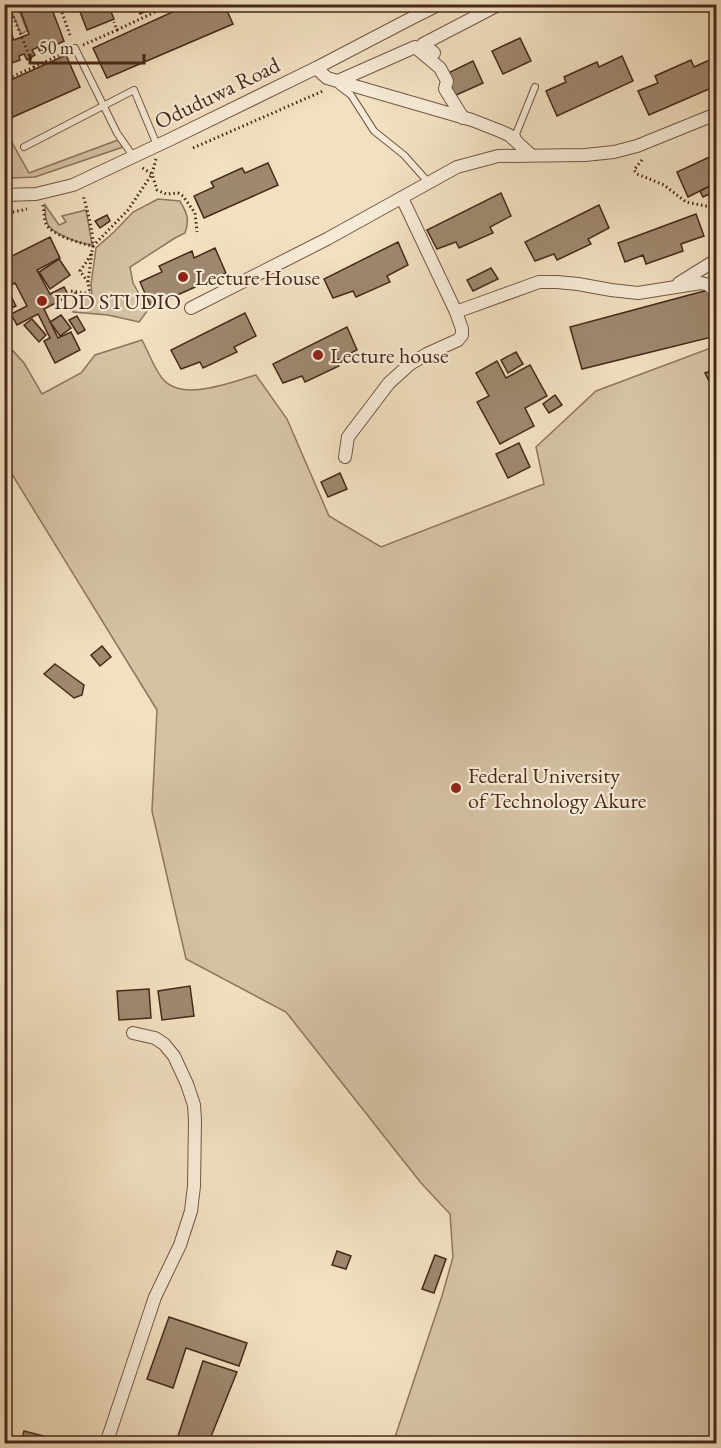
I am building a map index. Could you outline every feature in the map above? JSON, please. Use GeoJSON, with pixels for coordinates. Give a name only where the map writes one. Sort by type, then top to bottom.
{"type":"FeatureCollection","features":[{"type":"Feature","properties":{"kind":"street","name":"Oduduwa Road"},"geometry":{"type":"LineString","coordinates":[[4,195],[36,194],[73,184],[136,161],[440,4]]}},
{"type":"Feature","properties":{"kind":"street"},"geometry":{"type":"LineString","coordinates":[[463,118],[446,89],[447,81],[436,55],[423,44],[500,4]]}},
{"type":"Feature","properties":{"kind":"street"},"geometry":{"type":"LineString","coordinates":[[333,79],[415,47],[440,68]]}},
{"type":"Feature","properties":{"kind":"street"},"geometry":{"type":"LineString","coordinates":[[316,68],[333,79],[501,131],[509,135],[531,155]]}},
{"type":"Feature","properties":{"kind":"street"},"geometry":{"type":"LineString","coordinates":[[191,308],[327,239],[458,168],[498,156],[585,155],[614,152],[637,146],[717,114]]}},
{"type":"Feature","properties":{"kind":"street"},"geometry":{"type":"LineString","coordinates":[[345,457],[348,437],[389,383],[410,364],[458,340],[462,335],[456,312],[402,198]]}},
{"type":"Feature","properties":{"kind":"street"},"geometry":{"type":"LineString","coordinates":[[670,288],[717,260]]}},
{"type":"Feature","properties":{"kind":"street"},"geometry":{"type":"LineString","coordinates":[[456,312],[538,282],[578,284],[638,293],[700,283],[709,285],[717,293]]}},
{"type":"Feature","properties":{"kind":"street"},"geometry":{"type":"LineString","coordinates":[[106,1443],[155,1297],[184,1234],[191,1211],[194,1186],[195,1113],[188,1084],[174,1056],[164,1044],[155,1038],[133,1034]]}},
{"type":"Feature","properties":{"kind":"lane"},"geometry":{"type":"LineString","coordinates":[[75,48],[117,133],[136,161]]}},
{"type":"Feature","properties":{"kind":"lane"},"geometry":{"type":"LineString","coordinates":[[333,79],[351,95],[374,131],[404,155],[429,183]]}},
{"type":"Feature","properties":{"kind":"lane"},"geometry":{"type":"LineString","coordinates":[[522,147],[516,134],[535,87]]}},
{"type":"Feature","properties":{"kind":"lane"},"geometry":{"type":"LineString","coordinates":[[24,147],[134,90],[157,151]]}},
{"type":"Feature","properties":{"kind":"path"},"geometry":{"type":"LineString","coordinates":[[8,4],[34,67]]}},
{"type":"Feature","properties":{"kind":"path"},"geometry":{"type":"LineString","coordinates":[[59,4],[75,48]]}},
{"type":"Feature","properties":{"kind":"path"},"geometry":{"type":"LineString","coordinates":[[4,80],[172,4]]}},
{"type":"Feature","properties":{"kind":"path"},"geometry":{"type":"LineString","coordinates":[[114,22],[117,30]]}},
{"type":"Feature","properties":{"kind":"path"},"geometry":{"type":"LineString","coordinates":[[193,148],[322,91],[351,95]]}},
{"type":"Feature","properties":{"kind":"path"},"geometry":{"type":"LineString","coordinates":[[88,282],[80,272],[93,246],[128,210],[152,174],[157,151]]}},
{"type":"Feature","properties":{"kind":"path"},"geometry":{"type":"LineString","coordinates":[[642,160],[634,170],[637,174],[664,185],[686,202],[717,208]]}},
{"type":"Feature","properties":{"kind":"path"},"geometry":{"type":"LineString","coordinates":[[136,161],[152,174],[156,190],[183,196],[195,213],[197,232]]}},
{"type":"Feature","properties":{"kind":"path"},"geometry":{"type":"LineString","coordinates":[[71,291],[90,294],[88,282],[93,246],[88,211],[82,194]]}},
{"type":"Feature","properties":{"kind":"path"},"geometry":{"type":"LineString","coordinates":[[43,205],[46,223],[51,230],[81,244],[93,246]]}},
{"type":"Feature","properties":{"kind":"path"},"geometry":{"type":"LineString","coordinates":[[4,232],[11,247]]}},
{"type":"Feature","properties":{"kind":"shaded area"},"geometry":{"type":"Polygon","coordinates":[[[9,5],[17,5],[27,31],[21,34],[9,5]]]}},
{"type":"Feature","properties":{"kind":"shaded area"},"geometry":{"type":"Polygon","coordinates":[[[4,128],[29,173],[118,140],[123,147],[35,177],[12,178],[5,162],[4,128]]]}},
{"type":"Feature","properties":{"kind":"shaded area"},"geometry":{"type":"Polygon","coordinates":[[[158,199],[180,201],[186,213],[187,224],[185,233],[130,267],[133,283],[148,310],[139,322],[108,315],[73,312],[74,293],[92,296],[91,284],[96,248],[133,212],[158,199]]]}},
{"type":"Feature","properties":{"kind":"shaded area"},"geometry":{"type":"Polygon","coordinates":[[[45,205],[59,225],[66,222],[62,216],[86,210],[92,245],[68,238],[51,229],[46,220],[45,205]]]}},
{"type":"Feature","properties":{"kind":"shaded area"},"geometry":{"type":"Polygon","coordinates":[[[142,340],[162,378],[170,385],[181,389],[194,390],[220,386],[256,375],[287,419],[329,516],[381,547],[544,484],[536,447],[596,391],[716,346],[716,1443],[393,1443],[453,1257],[450,1214],[421,1183],[286,1012],[186,959],[152,811],[157,710],[5,463],[5,354],[13,351],[24,363],[42,394],[81,373],[95,355],[142,340]]]}},
{"type":"Feature","properties":{"kind":"building"},"geometry":{"type":"Polygon","coordinates":[[[18,4],[50,4],[64,41],[40,52],[38,47],[32,50],[35,55],[27,60],[24,54],[19,56],[20,60],[4,66],[4,17],[14,40],[29,34],[18,4]]]}},
{"type":"Feature","properties":{"kind":"building"},"geometry":{"type":"Polygon","coordinates":[[[77,4],[108,4],[114,19],[87,30],[77,4]]]}},
{"type":"Feature","properties":{"kind":"building"},"geometry":{"type":"Polygon","coordinates":[[[136,4],[162,4],[140,14],[136,4]]]}},
{"type":"Feature","properties":{"kind":"building"},"geometry":{"type":"Polygon","coordinates":[[[190,4],[224,4],[233,24],[107,78],[93,48],[190,4]]]}},
{"type":"Feature","properties":{"kind":"building"},"geometry":{"type":"Polygon","coordinates":[[[520,38],[531,61],[503,74],[492,51],[520,38]]]}},
{"type":"Feature","properties":{"kind":"building"},"geometry":{"type":"Polygon","coordinates":[[[66,55],[80,87],[4,121],[4,83],[66,55]]]}},
{"type":"Feature","properties":{"kind":"building"},"geometry":{"type":"Polygon","coordinates":[[[622,56],[633,81],[557,116],[546,91],[566,82],[564,77],[597,62],[599,67],[622,56]]]}},
{"type":"Feature","properties":{"kind":"building"},"geometry":{"type":"Polygon","coordinates":[[[714,58],[716,86],[649,115],[638,91],[658,83],[655,76],[691,60],[694,67],[714,58]]]}},
{"type":"Feature","properties":{"kind":"building"},"geometry":{"type":"Polygon","coordinates":[[[473,61],[483,83],[454,96],[444,75],[473,61]]]}},
{"type":"Feature","properties":{"kind":"building"},"geometry":{"type":"Polygon","coordinates":[[[716,154],[716,183],[688,197],[677,172],[716,154]]]}},
{"type":"Feature","properties":{"kind":"building"},"geometry":{"type":"Polygon","coordinates":[[[268,163],[278,185],[204,218],[194,196],[214,187],[211,182],[242,168],[245,173],[268,163]]]}},
{"type":"Feature","properties":{"kind":"building"},"geometry":{"type":"Polygon","coordinates":[[[716,183],[716,191],[703,197],[700,191],[716,183]]]}},
{"type":"Feature","properties":{"kind":"building"},"geometry":{"type":"Polygon","coordinates":[[[501,193],[511,216],[490,227],[493,233],[459,248],[456,242],[437,249],[427,230],[501,193]]]}},
{"type":"Feature","properties":{"kind":"building"},"geometry":{"type":"Polygon","coordinates":[[[599,205],[609,228],[588,239],[591,244],[557,260],[554,254],[535,261],[525,242],[599,205]]]}},
{"type":"Feature","properties":{"kind":"building"},"geometry":{"type":"Polygon","coordinates":[[[696,214],[704,236],[681,244],[683,251],[646,264],[643,255],[625,262],[618,243],[696,214]]]}},
{"type":"Feature","properties":{"kind":"building"},"geometry":{"type":"Polygon","coordinates":[[[107,215],[110,221],[100,228],[95,221],[107,215]]]}},
{"type":"Feature","properties":{"kind":"building","name":"IDD STUDIO"},"geometry":{"type":"Polygon","coordinates":[[[50,237],[60,258],[37,270],[50,294],[64,287],[69,296],[44,309],[58,338],[71,332],[80,350],[55,363],[44,341],[50,338],[38,314],[17,325],[11,314],[27,306],[15,283],[4,289],[4,260],[50,237]]]}},
{"type":"Feature","properties":{"kind":"building"},"geometry":{"type":"Polygon","coordinates":[[[398,242],[408,265],[387,276],[390,282],[356,297],[353,291],[333,298],[324,279],[398,242]]]}},
{"type":"Feature","properties":{"kind":"building","name":"Lecture House"},"geometry":{"type":"Polygon","coordinates":[[[215,248],[226,273],[151,307],[140,282],[162,272],[159,266],[192,251],[194,258],[215,248]]]}},
{"type":"Feature","properties":{"kind":"building"},"geometry":{"type":"Polygon","coordinates":[[[59,259],[70,275],[50,289],[39,272],[59,259]]]}},
{"type":"Feature","properties":{"kind":"building"},"geometry":{"type":"Polygon","coordinates":[[[491,268],[498,279],[473,291],[467,280],[491,268]]]}},
{"type":"Feature","properties":{"kind":"building"},"geometry":{"type":"Polygon","coordinates":[[[8,290],[16,306],[4,311],[4,291],[8,290]]]}},
{"type":"Feature","properties":{"kind":"building"},"geometry":{"type":"Polygon","coordinates":[[[708,290],[711,304],[716,302],[716,336],[582,369],[570,327],[708,290]]]}},
{"type":"Feature","properties":{"kind":"building","name":"Lecture House"},"geometry":{"type":"Polygon","coordinates":[[[245,313],[256,336],[234,347],[237,352],[203,368],[200,362],[181,369],[171,350],[245,313]]]}},
{"type":"Feature","properties":{"kind":"building"},"geometry":{"type":"Polygon","coordinates":[[[61,315],[71,328],[60,336],[50,322],[61,315]]]}},
{"type":"Feature","properties":{"kind":"building"},"geometry":{"type":"Polygon","coordinates":[[[77,316],[85,330],[78,334],[69,320],[77,316]]]}},
{"type":"Feature","properties":{"kind":"building"},"geometry":{"type":"Polygon","coordinates":[[[32,319],[46,335],[39,342],[24,325],[32,319]]]}},
{"type":"Feature","properties":{"kind":"building","name":"Lecture house"},"geometry":{"type":"Polygon","coordinates":[[[347,327],[357,350],[336,361],[339,366],[305,382],[302,376],[283,383],[273,364],[347,327]]]}},
{"type":"Feature","properties":{"kind":"building"},"geometry":{"type":"Polygon","coordinates":[[[516,352],[523,364],[508,373],[501,360],[516,352]]]}},
{"type":"Feature","properties":{"kind":"building"},"geometry":{"type":"Polygon","coordinates":[[[497,361],[506,378],[530,365],[547,396],[525,408],[534,426],[500,444],[477,402],[489,396],[476,373],[497,361]]]}},
{"type":"Feature","properties":{"kind":"building"},"geometry":{"type":"Polygon","coordinates":[[[716,369],[716,378],[709,381],[705,373],[716,369]]]}},
{"type":"Feature","properties":{"kind":"building"},"geometry":{"type":"Polygon","coordinates":[[[555,395],[562,405],[549,413],[543,404],[555,395]]]}},
{"type":"Feature","properties":{"kind":"building"},"geometry":{"type":"Polygon","coordinates":[[[519,443],[530,467],[508,478],[496,454],[519,443]]]}},
{"type":"Feature","properties":{"kind":"building"},"geometry":{"type":"Polygon","coordinates":[[[340,473],[347,489],[328,497],[321,482],[340,473]]]}},
{"type":"Feature","properties":{"kind":"building"},"geometry":{"type":"Polygon","coordinates":[[[102,646],[111,657],[100,666],[91,655],[102,646]]]}},
{"type":"Feature","properties":{"kind":"building"},"geometry":{"type":"Polygon","coordinates":[[[55,664],[84,685],[82,695],[74,698],[44,674],[55,664]]]}},
{"type":"Feature","properties":{"kind":"building"},"geometry":{"type":"Polygon","coordinates":[[[190,986],[194,1016],[162,1020],[158,991],[190,986]]]}},
{"type":"Feature","properties":{"kind":"building"},"geometry":{"type":"Polygon","coordinates":[[[149,989],[151,1018],[119,1020],[117,991],[149,989]]]}},
{"type":"Feature","properties":{"kind":"building"},"geometry":{"type":"Polygon","coordinates":[[[337,1251],[351,1256],[346,1269],[332,1265],[337,1251]]]}},
{"type":"Feature","properties":{"kind":"building"},"geometry":{"type":"Polygon","coordinates":[[[435,1255],[446,1259],[434,1293],[422,1289],[435,1255]]]}},
{"type":"Feature","properties":{"kind":"building"},"geometry":{"type":"Polygon","coordinates":[[[169,1317],[247,1343],[239,1366],[186,1348],[173,1388],[147,1379],[169,1317]]]}},
{"type":"Feature","properties":{"kind":"building"},"geometry":{"type":"Polygon","coordinates":[[[203,1361],[237,1372],[208,1444],[193,1444],[177,1439],[203,1361]]]}},
{"type":"Feature","properties":{"kind":"building"},"geometry":{"type":"Polygon","coordinates":[[[24,1431],[59,1440],[58,1444],[21,1444],[24,1431]]]}},
{"type":"Feature","properties":{"kind":"place","name":"Lecture House"},"geometry":{"type":"Point","coordinates":[183,277]}},
{"type":"Feature","properties":{"kind":"place","name":"IDD STUDIO"},"geometry":{"type":"Point","coordinates":[42,301]}},
{"type":"Feature","properties":{"kind":"place","name":"Lecture house"},"geometry":{"type":"Point","coordinates":[318,355]}},
{"type":"Feature","properties":{"kind":"place","name":"Federal University of Technology Akure"},"geometry":{"type":"Point","coordinates":[456,788]}}]}
